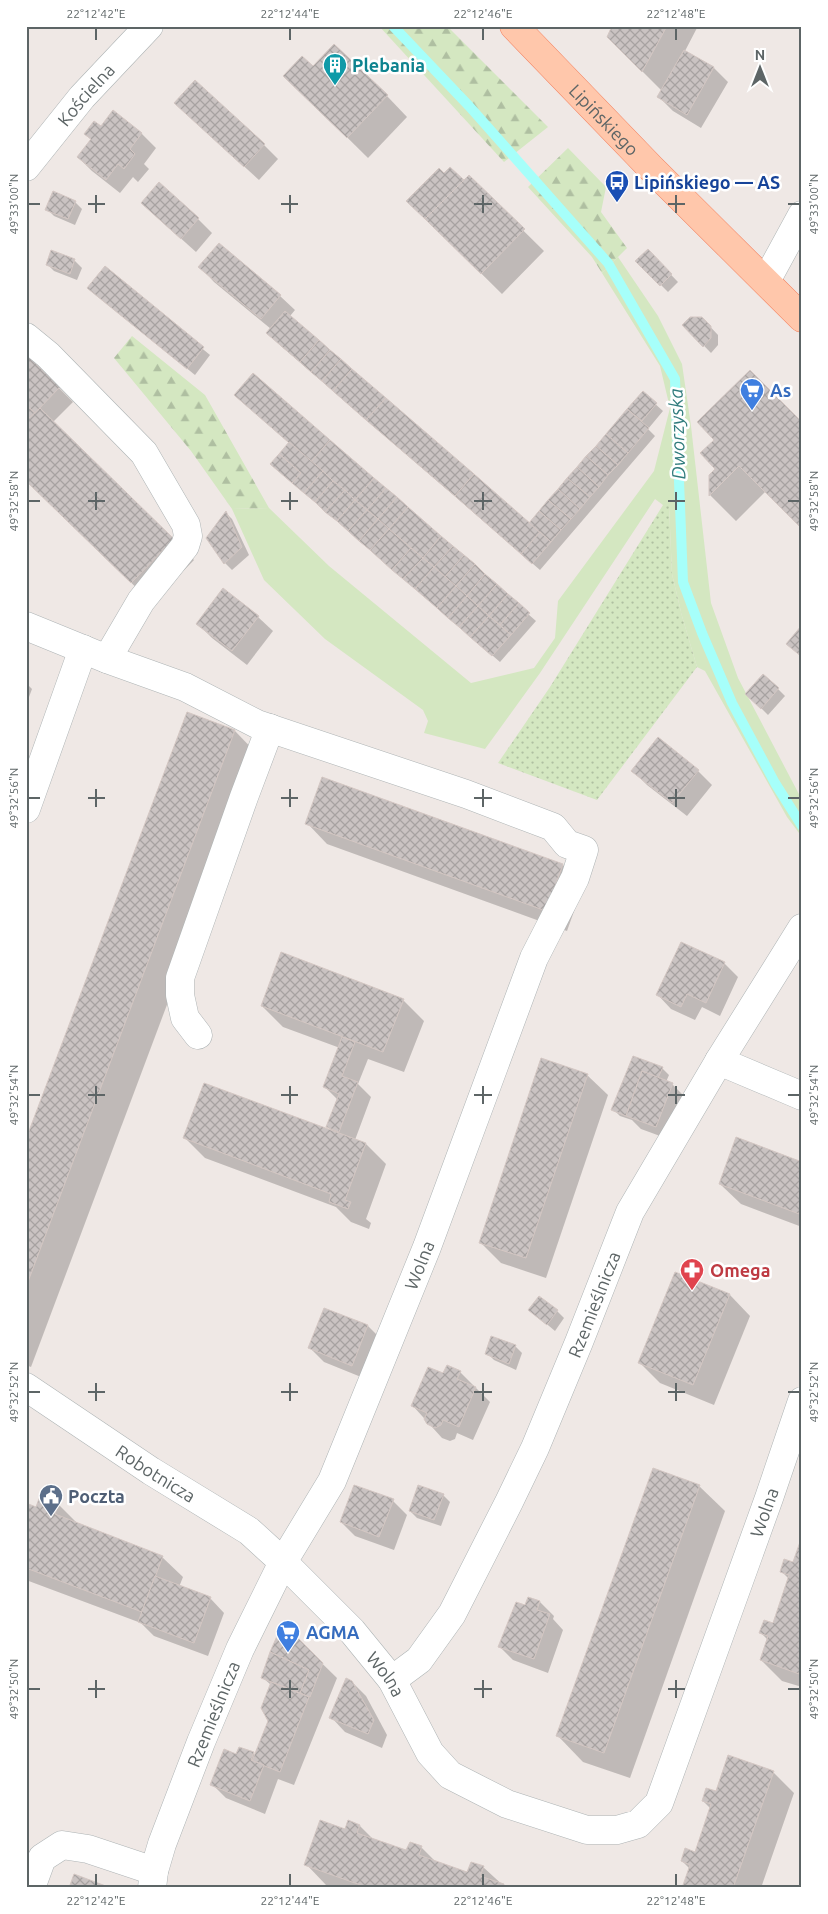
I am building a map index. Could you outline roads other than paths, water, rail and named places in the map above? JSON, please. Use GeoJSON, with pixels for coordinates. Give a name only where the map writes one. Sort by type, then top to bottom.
{"type":"FeatureCollection","features":[{"type":"Feature","properties":{"kind":"main road","name":"Lipińskiego"},"geometry":{"type":"LineString","coordinates":[[514,26],[651,168],[802,318]]}},
{"type":"Feature","properties":{"kind":"street","name":"Kościelna"},"geometry":{"type":"LineString","coordinates":[[26,167],[82,97],[149,26]]}},
{"type":"Feature","properties":{"kind":"street"},"geometry":{"type":"LineString","coordinates":[[766,281],[802,215]]}},
{"type":"Feature","properties":{"kind":"street"},"geometry":{"type":"LineString","coordinates":[[26,337],[48,355],[144,453],[186,525],[188,536],[184,546],[141,601],[107,659]]}},
{"type":"Feature","properties":{"kind":"street"},"geometry":{"type":"LineString","coordinates":[[26,626],[107,659],[185,687],[257,724],[270,728],[180,978],[180,995],[185,1018],[198,1035]]}},
{"type":"Feature","properties":{"kind":"street"},"geometry":{"type":"LineString","coordinates":[[26,809],[83,649]]}},
{"type":"Feature","properties":{"kind":"street","name":"Wolna"},"geometry":{"type":"LineString","coordinates":[[270,728],[466,794],[553,827],[567,844],[584,850],[574,878],[534,958],[427,1246],[332,1481],[283,1562],[352,1631],[392,1680],[430,1754],[450,1775],[507,1804],[587,1830],[617,1830],[638,1824],[660,1803],[802,1401]]}},
{"type":"Feature","properties":{"kind":"street","name":"Rzemieślnicza"},"geometry":{"type":"LineString","coordinates":[[392,1680],[419,1660],[452,1614],[510,1502],[534,1448],[579,1342],[630,1212],[719,1061],[802,928]]}},
{"type":"Feature","properties":{"kind":"street"},"geometry":{"type":"LineString","coordinates":[[719,1061],[802,1096]]}},
{"type":"Feature","properties":{"kind":"street","name":"Robotnicza"},"geometry":{"type":"LineString","coordinates":[[26,1387],[152,1471],[249,1531],[283,1562]]}},
{"type":"Feature","properties":{"kind":"street","name":"Rzemieślnicza"},"geometry":{"type":"LineString","coordinates":[[31,1888],[42,1858],[62,1845],[88,1849],[153,1879],[198,1751],[237,1657],[283,1562]]}},
{"type":"Feature","properties":{"kind":"waterway","name":"Dworzyska"},"geometry":{"type":"LineString","coordinates":[[393,26],[469,106],[608,263],[675,379],[683,582],[702,633],[732,703],[775,783],[802,826]]}},
{"type":"Feature","properties":{"kind":"place","name":"Plebania"},"geometry":{"type":"Point","coordinates":[335,86]}},
{"type":"Feature","properties":{"kind":"place","name":"Lipińskiego — AS"},"geometry":{"type":"Point","coordinates":[617,203]}},
{"type":"Feature","properties":{"kind":"place","name":"As"},"geometry":{"type":"Point","coordinates":[752,411]}},
{"type":"Feature","properties":{"kind":"place","name":"Omega"},"geometry":{"type":"Point","coordinates":[692,1291]}},
{"type":"Feature","properties":{"kind":"place","name":"Poczta"},"geometry":{"type":"Point","coordinates":[51,1517]}},
{"type":"Feature","properties":{"kind":"place","name":"AGMA"},"geometry":{"type":"Point","coordinates":[288,1653]}}]}
